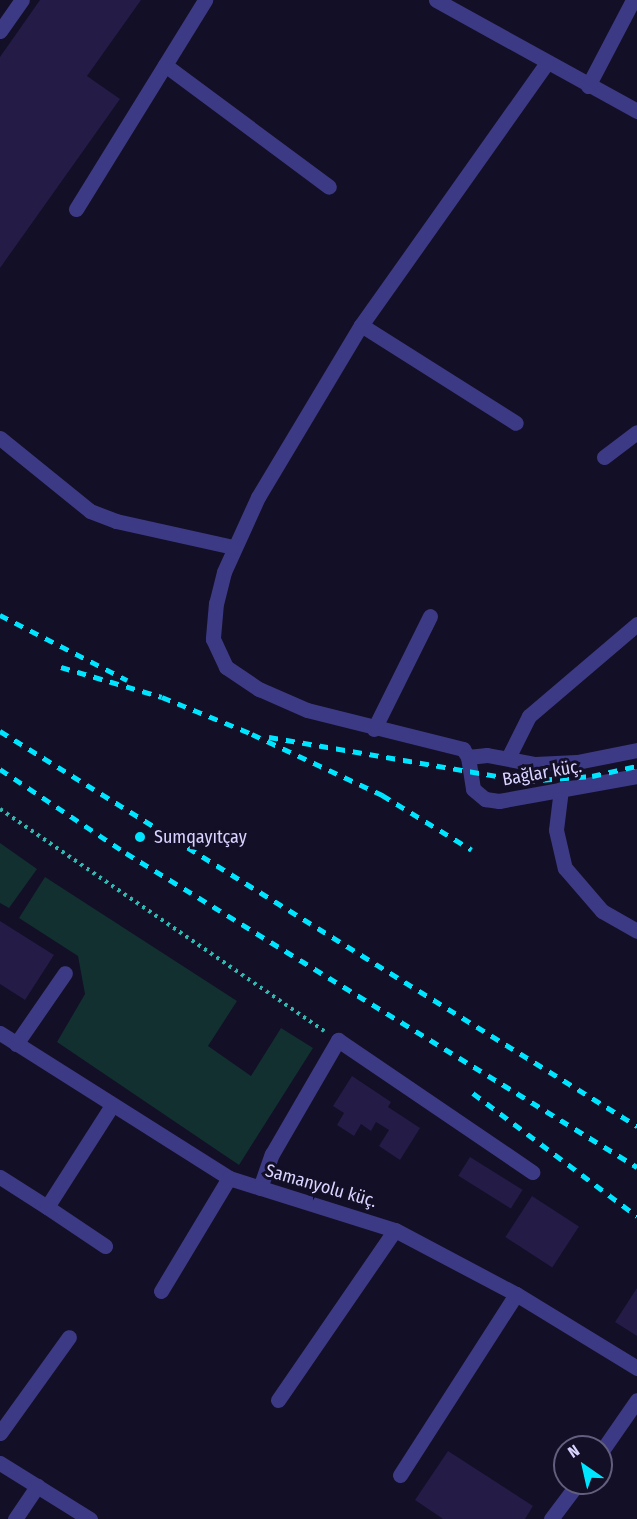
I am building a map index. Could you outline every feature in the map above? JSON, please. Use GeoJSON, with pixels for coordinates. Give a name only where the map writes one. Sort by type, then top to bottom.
{"type":"FeatureCollection","features":[{"type":"Feature","properties":{"kind":"street"},"geometry":{"type":"LineString","coordinates":[[0,31],[22,0]]}},
{"type":"Feature","properties":{"kind":"street"},"geometry":{"type":"LineString","coordinates":[[75,209],[205,0]]}},
{"type":"Feature","properties":{"kind":"street"},"geometry":{"type":"LineString","coordinates":[[436,0],[546,64],[637,111]]}},
{"type":"Feature","properties":{"kind":"street"},"geometry":{"type":"LineString","coordinates":[[588,86],[633,0]]}},
{"type":"Feature","properties":{"kind":"street"},"geometry":{"type":"LineString","coordinates":[[546,64],[361,325],[258,497],[233,547],[213,623],[217,655],[226,667],[259,689],[307,710],[374,729],[456,746],[468,757],[479,754],[535,764],[577,762],[637,750]]}},
{"type":"Feature","properties":{"kind":"street"},"geometry":{"type":"LineString","coordinates":[[165,65],[329,187]]}},
{"type":"Feature","properties":{"kind":"street"},"geometry":{"type":"LineString","coordinates":[[361,325],[516,423]]}},
{"type":"Feature","properties":{"kind":"street"},"geometry":{"type":"LineString","coordinates":[[604,457],[637,432]]}},
{"type":"Feature","properties":{"kind":"street"},"geometry":{"type":"LineString","coordinates":[[0,438],[90,511],[116,521],[233,547]]}},
{"type":"Feature","properties":{"kind":"street"},"geometry":{"type":"LineString","coordinates":[[374,729],[430,616]]}},
{"type":"Feature","properties":{"kind":"street"},"geometry":{"type":"LineString","coordinates":[[508,758],[529,716],[637,624]]}},
{"type":"Feature","properties":{"kind":"street","name":"Bağlar küç."},"geometry":{"type":"LineString","coordinates":[[468,757],[473,789],[485,799],[499,801],[637,776]]}},
{"type":"Feature","properties":{"kind":"street"},"geometry":{"type":"LineString","coordinates":[[561,789],[556,830],[566,868],[602,910],[637,932]]}},
{"type":"Feature","properties":{"kind":"street"},"geometry":{"type":"LineString","coordinates":[[16,1044],[65,973]]}},
{"type":"Feature","properties":{"kind":"street","name":"Samanyolu küç."},"geometry":{"type":"LineString","coordinates":[[0,1033],[111,1107],[229,1178],[395,1230],[516,1294],[637,1368]]}},
{"type":"Feature","properties":{"kind":"street"},"geometry":{"type":"LineString","coordinates":[[260,1188],[272,1154],[338,1040],[532,1172]]}},
{"type":"Feature","properties":{"kind":"street"},"geometry":{"type":"LineString","coordinates":[[47,1207],[111,1107]]}},
{"type":"Feature","properties":{"kind":"street"},"geometry":{"type":"LineString","coordinates":[[0,1177],[105,1246]]}},
{"type":"Feature","properties":{"kind":"street"},"geometry":{"type":"LineString","coordinates":[[161,1291],[229,1178]]}},
{"type":"Feature","properties":{"kind":"street"},"geometry":{"type":"LineString","coordinates":[[278,1400],[395,1230]]}},
{"type":"Feature","properties":{"kind":"street"},"geometry":{"type":"LineString","coordinates":[[400,1475],[516,1294]]}},
{"type":"Feature","properties":{"kind":"street"},"geometry":{"type":"LineString","coordinates":[[0,1433],[69,1337]]}},
{"type":"Feature","properties":{"kind":"street"},"geometry":{"type":"LineString","coordinates":[[613,1435],[637,1400]]}},
{"type":"Feature","properties":{"kind":"street"},"geometry":{"type":"LineString","coordinates":[[0,1462],[90,1519]]}},
{"type":"Feature","properties":{"kind":"street"},"geometry":{"type":"LineString","coordinates":[[15,1519],[37,1486]]}},
{"type":"Feature","properties":{"kind":"street"},"geometry":{"type":"LineString","coordinates":[[551,1519],[569,1495]]}},
{"type":"Feature","properties":{"kind":"path"},"geometry":{"type":"LineString","coordinates":[[0,809],[338,1040]]}},
{"type":"Feature","properties":{"kind":"green space"},"geometry":{"type":"Polygon","coordinates":[[[0,843],[37,869],[9,908],[0,903],[0,843]]]}},
{"type":"Feature","properties":{"kind":"green space"},"geometry":{"type":"Polygon","coordinates":[[[45,877],[237,1001],[208,1046],[251,1076],[281,1028],[313,1048],[239,1165],[57,1042],[85,994],[78,956],[19,918],[45,877]]]}},
{"type":"Feature","properties":{"kind":"building"},"geometry":{"type":"Polygon","coordinates":[[[40,0],[141,0],[87,76],[120,99],[0,268],[0,57],[40,0]]]}},
{"type":"Feature","properties":{"kind":"building"},"geometry":{"type":"Polygon","coordinates":[[[0,921],[54,955],[25,1000],[0,984],[0,921]]]}},
{"type":"Feature","properties":{"kind":"building"},"geometry":{"type":"Polygon","coordinates":[[[352,1076],[391,1102],[388,1107],[420,1128],[400,1160],[379,1146],[389,1130],[376,1122],[371,1131],[361,1124],[354,1136],[337,1125],[344,1113],[333,1106],[352,1076]]]}},
{"type":"Feature","properties":{"kind":"building"},"geometry":{"type":"Polygon","coordinates":[[[470,1157],[523,1190],[511,1209],[458,1176],[470,1157]]]}},
{"type":"Feature","properties":{"kind":"building"},"geometry":{"type":"Polygon","coordinates":[[[532,1196],[579,1226],[552,1268],[505,1237],[532,1196]]]}},
{"type":"Feature","properties":{"kind":"building"},"geometry":{"type":"Polygon","coordinates":[[[637,1288],[637,1336],[615,1322],[637,1288]]]}},
{"type":"Feature","properties":{"kind":"building"},"geometry":{"type":"Polygon","coordinates":[[[448,1451],[533,1506],[525,1519],[443,1519],[415,1500],[448,1451]]]}},
{"type":"Feature","properties":{"kind":"railway"},"geometry":{"type":"LineString","coordinates":[[0,615],[127,680]]}},
{"type":"Feature","properties":{"kind":"railway"},"geometry":{"type":"LineString","coordinates":[[61,667],[162,697],[252,734],[382,795],[472,850]]}},
{"type":"Feature","properties":{"kind":"railway"},"geometry":{"type":"LineString","coordinates":[[0,731],[637,1126]]}},
{"type":"Feature","properties":{"kind":"railway"},"geometry":{"type":"LineString","coordinates":[[269,737],[526,781],[592,776],[637,766]]}},
{"type":"Feature","properties":{"kind":"railway"},"geometry":{"type":"LineString","coordinates":[[0,769],[126,853],[637,1167]]}},
{"type":"Feature","properties":{"kind":"railway"},"geometry":{"type":"LineString","coordinates":[[473,1093],[637,1216]]}},
{"type":"Feature","properties":{"kind":"place","name":"Sumqayıtçay"},"geometry":{"type":"Point","coordinates":[140,837]}}]}
